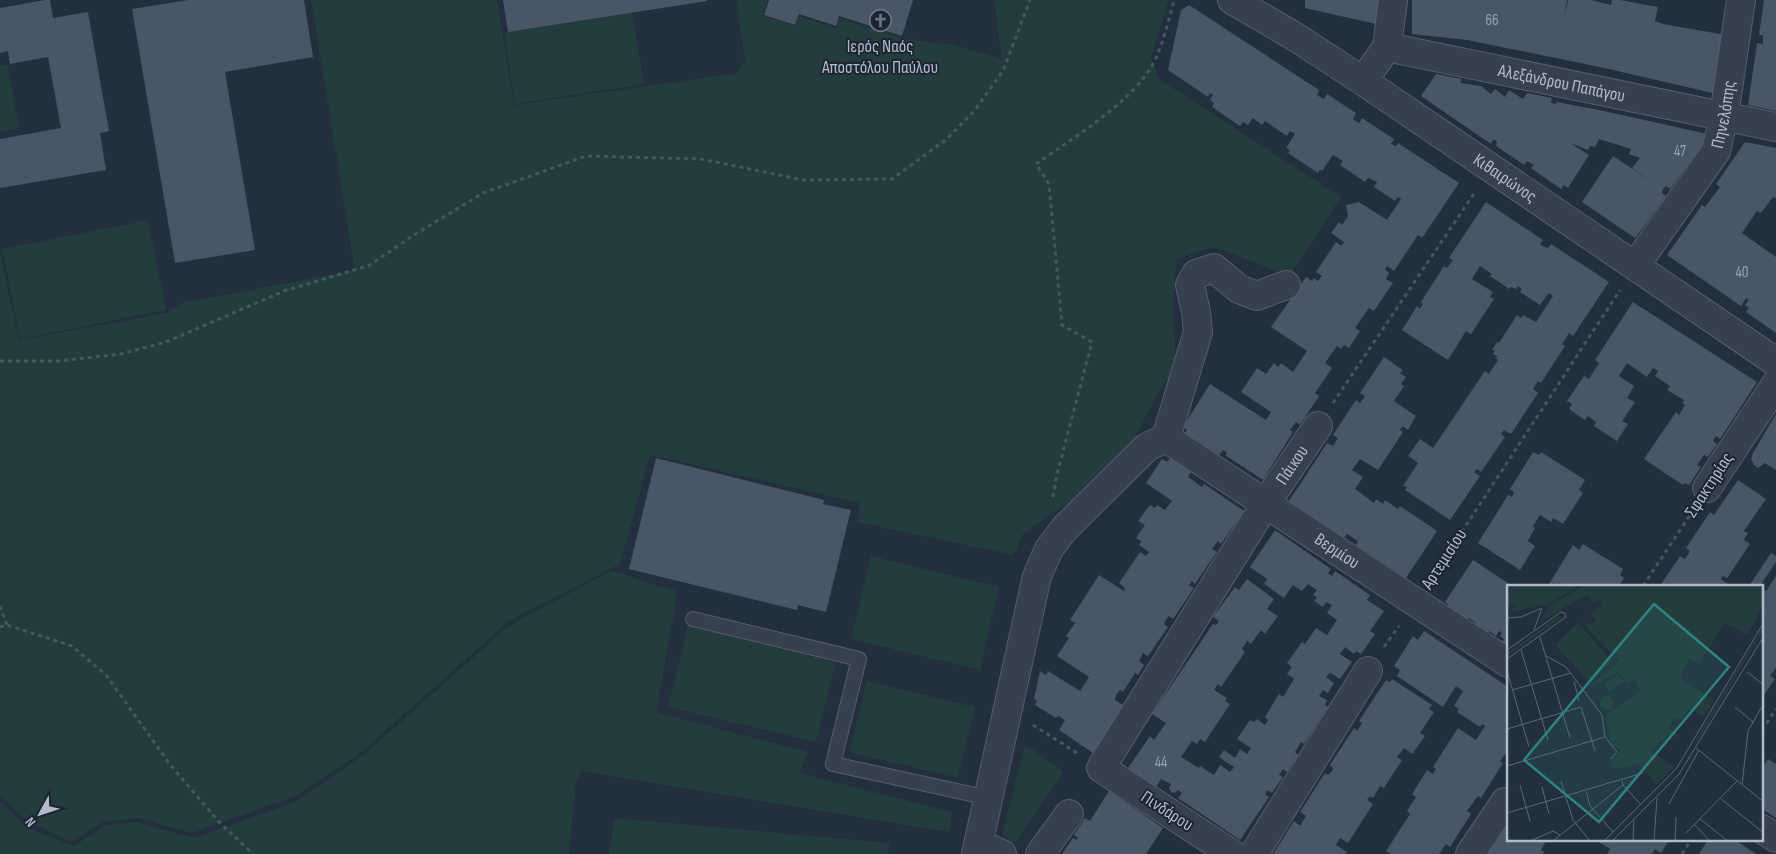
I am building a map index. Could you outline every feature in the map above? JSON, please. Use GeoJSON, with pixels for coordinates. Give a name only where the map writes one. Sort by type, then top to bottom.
{"type":"FeatureCollection","features":[{"type":"Feature","properties":{"kind":"street","name":"Κιθαιρώνος"},"geometry":{"type":"LineString","coordinates":[[1232,0],[1294,36],[1363,81],[1776,362]]}},
{"type":"Feature","properties":{"kind":"street"},"geometry":{"type":"LineString","coordinates":[[1363,81],[1387,47],[1393,0]]}},
{"type":"Feature","properties":{"kind":"street","name":"Πηνελόπης"},"geometry":{"type":"LineString","coordinates":[[1635,266],[1716,152],[1724,116],[1741,0]]}},
{"type":"Feature","properties":{"kind":"street","name":"Αλεξάνδρου Παπάγου"},"geometry":{"type":"LineString","coordinates":[[1387,47],[1776,127]]}},
{"type":"Feature","properties":{"kind":"street"},"geometry":{"type":"LineString","coordinates":[[986,851],[988,798],[1036,576],[1049,548],[1065,528],[1147,447],[1166,438],[1198,332],[1190,285],[1196,274],[1214,268],[1239,289],[1257,296],[1286,285]]}},
{"type":"Feature","properties":{"kind":"street","name":"Σφακτηρίας"},"geometry":{"type":"LineString","coordinates":[[1707,488],[1776,384]]}},
{"type":"Feature","properties":{"kind":"street","name":"Πάικου"},"geometry":{"type":"LineString","coordinates":[[1101,768],[1266,504],[1318,426]]}},
{"type":"Feature","properties":{"kind":"street","name":"Βερμίου"},"geometry":{"type":"LineString","coordinates":[[1166,438],[1507,661]]}},
{"type":"Feature","properties":{"kind":"street"},"geometry":{"type":"LineString","coordinates":[[1254,854],[1368,671]]}},
{"type":"Feature","properties":{"kind":"street","name":"Πινδάρου"},"geometry":{"type":"LineString","coordinates":[[1101,768],[1232,854]]}},
{"type":"Feature","properties":{"kind":"street"},"geometry":{"type":"LineString","coordinates":[[1470,854],[1505,802]]}},
{"type":"Feature","properties":{"kind":"street"},"geometry":{"type":"LineString","coordinates":[[1040,854],[1069,814]]}},
{"type":"Feature","properties":{"kind":"street"},"geometry":{"type":"LineString","coordinates":[[1764,830],[1776,838]]}},
{"type":"Feature","properties":{"kind":"lane"},"geometry":{"type":"LineString","coordinates":[[694,619],[859,659],[833,764],[988,798]]}},
{"type":"Feature","properties":{"kind":"path"},"geometry":{"type":"LineString","coordinates":[[0,361],[58,361],[121,354],[166,342],[284,291],[370,265],[414,235],[483,193],[586,156],[701,159],[803,180],[892,179],[947,139],[974,110],[1003,71],[1030,0]]}},
{"type":"Feature","properties":{"kind":"path"},"geometry":{"type":"LineString","coordinates":[[1049,503],[1054,495],[1057,474],[1092,342],[1062,325],[1049,184],[1036,164],[1118,105],[1137,86],[1155,60],[1174,0]]}},
{"type":"Feature","properties":{"kind":"path","name":"Πάικου"},"geometry":{"type":"LineString","coordinates":[[1318,426],[1490,169]]}},
{"type":"Feature","properties":{"kind":"path","name":"Αρτεμισίου"},"geometry":{"type":"LineString","coordinates":[[1368,671],[1416,602],[1635,266]]}},
{"type":"Feature","properties":{"kind":"path","name":"Σφακτηρίας"},"geometry":{"type":"LineString","coordinates":[[1643,585],[1707,488]]}},
{"type":"Feature","properties":{"kind":"path"},"geometry":{"type":"LineString","coordinates":[[0,606],[7,625]]}},
{"type":"Feature","properties":{"kind":"path"},"geometry":{"type":"LineString","coordinates":[[0,627],[7,625],[72,646],[106,676],[172,767],[220,823],[253,854]]}},
{"type":"Feature","properties":{"kind":"path"},"geometry":{"type":"LineString","coordinates":[[1008,709],[1101,768]]}},
{"type":"Feature","properties":{"kind":"path"},"geometry":{"type":"LineString","coordinates":[[1764,727],[1776,709]]}},
{"type":"Feature","properties":{"kind":"path"},"geometry":{"type":"LineString","coordinates":[[1682,854],[1690,842]]}},
{"type":"Feature","properties":{"kind":"green space"},"geometry":{"type":"Polygon","coordinates":[[[311,0],[497,0],[514,105],[737,73],[745,61],[736,0],[768,0],[763,16],[796,26],[799,16],[836,28],[839,18],[901,38],[953,45],[1002,59],[994,0],[1169,0],[1151,57],[1159,79],[1341,197],[1290,276],[1214,247],[1177,259],[1173,302],[1176,368],[1158,393],[1129,449],[1074,499],[1023,534],[1013,555],[857,522],[860,503],[650,455],[620,564],[509,621],[359,754],[295,796],[192,833],[138,818],[103,822],[72,842],[29,822],[0,795],[0,251],[19,340],[166,313],[182,303],[355,270],[311,0]]]}},
{"type":"Feature","properties":{"kind":"green space"},"geometry":{"type":"Polygon","coordinates":[[[632,13],[644,84],[515,104],[504,32],[632,13]]]}},
{"type":"Feature","properties":{"kind":"green space"},"geometry":{"type":"Polygon","coordinates":[[[8,65],[19,128],[0,132],[0,66],[8,65]]]}},
{"type":"Feature","properties":{"kind":"green space"},"geometry":{"type":"Polygon","coordinates":[[[148,220],[166,310],[20,339],[2,249],[148,220]]]}},
{"type":"Feature","properties":{"kind":"green space"},"geometry":{"type":"Polygon","coordinates":[[[871,556],[999,587],[980,670],[851,639],[871,556]]]}},
{"type":"Feature","properties":{"kind":"green space"},"geometry":{"type":"Polygon","coordinates":[[[611,571],[676,591],[675,608],[656,712],[808,752],[800,773],[952,812],[950,832],[582,771],[576,783],[569,854],[0,854],[0,802],[27,827],[74,846],[106,825],[137,822],[194,838],[297,801],[366,753],[510,625],[611,571]]]}},
{"type":"Feature","properties":{"kind":"green space"},"geometry":{"type":"Polygon","coordinates":[[[688,626],[836,662],[816,742],[668,707],[688,626]]]}},
{"type":"Feature","properties":{"kind":"green space"},"geometry":{"type":"Polygon","coordinates":[[[867,681],[975,707],[958,778],[849,752],[867,681]]]}},
{"type":"Feature","properties":{"kind":"green space"},"geometry":{"type":"Polygon","coordinates":[[[1025,744],[1064,772],[1015,843],[1002,835],[1025,744]]]}},
{"type":"Feature","properties":{"kind":"green space"},"geometry":{"type":"Polygon","coordinates":[[[614,818],[890,843],[888,854],[609,854],[614,818]]]}},
{"type":"Feature","properties":{"kind":"building"},"geometry":{"type":"Polygon","coordinates":[[[50,0],[53,18],[88,12],[109,131],[100,133],[106,170],[0,188],[0,139],[61,128],[48,57],[10,64],[8,51],[0,53],[0,8],[50,0]]]}},
{"type":"Feature","properties":{"kind":"building"},"geometry":{"type":"Polygon","coordinates":[[[188,0],[304,0],[313,57],[225,72],[255,250],[175,263],[132,9],[188,0]]]}},
{"type":"Feature","properties":{"kind":"building"},"geometry":{"type":"Polygon","coordinates":[[[503,0],[707,0],[707,1],[508,32],[503,0]]]}},
{"type":"Feature","properties":{"kind":"building","name":"Ιερός Ναός Αποστόλου Παύλου"},"geometry":{"type":"Polygon","coordinates":[[[769,0],[913,0],[902,36],[839,16],[836,26],[799,14],[795,25],[764,15],[769,0]]]}},
{"type":"Feature","properties":{"kind":"building"},"geometry":{"type":"Polygon","coordinates":[[[1305,0],[1380,0],[1376,24],[1305,8],[1305,0]]]}},
{"type":"Feature","properties":{"kind":"building"},"geometry":{"type":"Polygon","coordinates":[[[1412,0],[1567,0],[1564,18],[1568,0],[1591,0],[1611,5],[1612,0],[1620,0],[1658,7],[1655,21],[1726,35],[1717,94],[1600,67],[1467,40],[1412,34],[1412,0]]]}},
{"type":"Feature","properties":{"kind":"building"},"geometry":{"type":"Polygon","coordinates":[[[1764,0],[1776,0],[1776,111],[1748,105],[1757,43],[1763,44],[1763,35],[1759,35],[1764,0]]]}},
{"type":"Feature","properties":{"kind":"building"},"geometry":{"type":"Polygon","coordinates":[[[1189,5],[1319,90],[1317,95],[1320,97],[1324,99],[1327,94],[1356,113],[1353,119],[1359,123],[1362,118],[1394,139],[1391,144],[1396,146],[1398,143],[1459,183],[1422,238],[1418,235],[1394,271],[1387,266],[1385,269],[1389,273],[1386,279],[1393,283],[1374,311],[1369,308],[1355,328],[1360,331],[1349,348],[1344,345],[1341,349],[1337,346],[1325,363],[1332,368],[1315,393],[1319,396],[1300,425],[1296,422],[1290,430],[1293,432],[1263,480],[1225,455],[1227,453],[1225,451],[1223,450],[1219,455],[1185,433],[1187,430],[1183,427],[1210,384],[1266,420],[1271,412],[1241,392],[1257,368],[1266,374],[1274,363],[1278,367],[1281,363],[1293,372],[1307,351],[1271,327],[1306,277],[1312,281],[1314,278],[1318,281],[1322,276],[1316,272],[1336,242],[1341,246],[1344,242],[1331,233],[1339,222],[1342,225],[1348,216],[1346,205],[1359,202],[1387,220],[1401,199],[1398,197],[1395,201],[1374,187],[1377,182],[1373,180],[1368,178],[1365,182],[1340,165],[1343,161],[1333,155],[1322,171],[1320,169],[1318,173],[1288,153],[1290,150],[1286,148],[1295,134],[1290,131],[1287,136],[1265,121],[1262,125],[1253,118],[1248,125],[1243,122],[1240,126],[1212,107],[1214,103],[1210,100],[1213,95],[1210,93],[1208,97],[1168,70],[1181,10],[1189,5]]]}},
{"type":"Feature","properties":{"kind":"building"},"geometry":{"type":"Polygon","coordinates":[[[1436,74],[1462,79],[1460,83],[1481,86],[1491,94],[1495,89],[1505,97],[1509,90],[1523,99],[1527,93],[1552,98],[1551,103],[1556,104],[1557,102],[1604,111],[1703,133],[1707,136],[1670,189],[1666,186],[1663,189],[1662,193],[1666,196],[1635,238],[1582,202],[1613,156],[1657,185],[1632,168],[1640,158],[1629,154],[1631,149],[1599,139],[1595,147],[1590,146],[1588,150],[1570,143],[1589,155],[1568,188],[1564,185],[1561,189],[1531,168],[1534,165],[1527,161],[1524,165],[1496,146],[1497,142],[1494,139],[1491,144],[1421,96],[1436,74]]]}},
{"type":"Feature","properties":{"kind":"building"},"geometry":{"type":"Polygon","coordinates":[[[1745,142],[1776,148],[1776,198],[1773,197],[1761,213],[1757,211],[1742,233],[1776,257],[1776,333],[1746,312],[1749,308],[1745,305],[1749,300],[1746,298],[1741,306],[1667,255],[1702,205],[1705,207],[1720,187],[1716,184],[1745,142]]]}},
{"type":"Feature","properties":{"kind":"building"},"geometry":{"type":"Polygon","coordinates":[[[1486,202],[1543,240],[1540,244],[1543,246],[1548,248],[1551,244],[1609,282],[1573,336],[1569,333],[1562,344],[1565,346],[1541,383],[1538,381],[1533,389],[1538,393],[1511,434],[1504,430],[1501,434],[1505,437],[1481,472],[1477,469],[1474,472],[1480,476],[1450,520],[1405,490],[1407,487],[1403,486],[1418,463],[1408,456],[1420,439],[1433,448],[1485,371],[1489,374],[1498,360],[1497,356],[1493,354],[1495,351],[1492,350],[1497,342],[1499,343],[1517,315],[1521,318],[1523,315],[1536,322],[1553,296],[1549,293],[1540,305],[1520,292],[1522,289],[1518,286],[1516,289],[1511,287],[1509,289],[1490,276],[1492,274],[1480,266],[1472,279],[1493,292],[1490,297],[1494,299],[1471,334],[1466,331],[1448,360],[1402,330],[1417,306],[1420,309],[1423,304],[1421,302],[1444,266],[1447,268],[1453,260],[1449,258],[1486,202]]]}},
{"type":"Feature","properties":{"kind":"building"},"geometry":{"type":"Polygon","coordinates":[[[1633,302],[1757,382],[1720,439],[1716,436],[1713,441],[1717,444],[1708,457],[1704,455],[1697,465],[1701,467],[1689,485],[1684,483],[1683,485],[1644,459],[1676,412],[1679,415],[1685,405],[1682,403],[1684,400],[1667,390],[1670,386],[1655,376],[1658,371],[1653,368],[1647,377],[1627,363],[1619,376],[1634,386],[1627,398],[1635,402],[1622,421],[1628,424],[1617,441],[1594,426],[1596,422],[1588,416],[1585,420],[1569,409],[1572,404],[1567,401],[1584,376],[1589,379],[1599,363],[1595,360],[1633,302]]]}},
{"type":"Feature","properties":{"kind":"building"},"geometry":{"type":"Polygon","coordinates":[[[1384,357],[1403,370],[1400,373],[1406,377],[1401,384],[1404,386],[1394,401],[1416,416],[1408,430],[1403,426],[1400,430],[1403,432],[1378,470],[1360,459],[1352,470],[1363,477],[1355,489],[1374,503],[1376,499],[1383,504],[1385,500],[1398,509],[1400,506],[1437,531],[1406,578],[1356,545],[1358,541],[1347,534],[1344,538],[1289,501],[1327,443],[1333,446],[1338,438],[1333,435],[1356,400],[1360,403],[1365,396],[1360,393],[1384,357]]]}},
{"type":"Feature","properties":{"kind":"building"},"geometry":{"type":"Polygon","coordinates":[[[1776,414],[1776,470],[1765,463],[1758,468],[1751,459],[1753,453],[1776,414]]]}},
{"type":"Feature","properties":{"kind":"building"},"geometry":{"type":"Polygon","coordinates":[[[1533,452],[1539,455],[1541,452],[1585,480],[1579,490],[1583,493],[1563,524],[1553,518],[1551,522],[1540,515],[1533,526],[1535,528],[1528,541],[1535,546],[1520,570],[1478,543],[1508,495],[1512,497],[1514,492],[1510,489],[1533,452]]]}},
{"type":"Feature","properties":{"kind":"building"},"geometry":{"type":"Polygon","coordinates":[[[656,458],[824,500],[823,504],[851,510],[826,612],[798,605],[797,610],[629,569],[656,458]]]}},
{"type":"Feature","properties":{"kind":"building"},"geometry":{"type":"Polygon","coordinates":[[[1170,458],[1191,472],[1188,477],[1202,487],[1204,484],[1244,511],[1221,544],[1218,541],[1212,549],[1217,552],[1195,584],[1192,581],[1189,585],[1194,588],[1173,619],[1169,616],[1166,619],[1164,624],[1168,627],[1148,656],[1143,653],[1139,661],[1144,665],[1138,675],[1135,673],[1123,692],[1120,690],[1116,695],[1115,700],[1124,706],[1093,753],[1059,730],[1065,720],[1058,716],[1056,718],[1035,705],[1037,700],[1034,699],[1040,671],[1046,675],[1048,671],[1080,691],[1089,677],[1057,656],[1069,638],[1066,636],[1075,623],[1070,620],[1099,575],[1124,591],[1125,588],[1119,583],[1140,552],[1146,556],[1149,552],[1139,545],[1141,541],[1136,538],[1145,525],[1138,521],[1150,505],[1155,508],[1157,505],[1165,510],[1172,501],[1146,483],[1162,459],[1167,462],[1170,458]]]}},
{"type":"Feature","properties":{"kind":"building"},"geometry":{"type":"Polygon","coordinates":[[[1738,480],[1766,499],[1744,531],[1748,533],[1744,540],[1750,544],[1727,578],[1723,576],[1721,579],[1730,585],[1661,585],[1680,556],[1685,559],[1690,551],[1686,548],[1710,512],[1714,515],[1738,480]]]}},
{"type":"Feature","properties":{"kind":"building"},"geometry":{"type":"Polygon","coordinates":[[[1275,530],[1331,569],[1328,573],[1332,576],[1335,571],[1370,595],[1367,600],[1384,611],[1370,631],[1375,634],[1361,654],[1356,651],[1354,654],[1345,647],[1340,654],[1352,662],[1340,679],[1330,673],[1326,677],[1334,683],[1328,693],[1323,690],[1319,696],[1327,700],[1325,705],[1328,707],[1304,744],[1301,742],[1295,752],[1298,755],[1287,772],[1283,769],[1279,775],[1283,777],[1272,793],[1268,790],[1265,794],[1269,797],[1240,840],[1178,798],[1182,793],[1178,790],[1175,793],[1171,792],[1169,788],[1171,784],[1161,779],[1156,787],[1128,768],[1150,736],[1154,740],[1166,723],[1152,714],[1213,624],[1216,625],[1219,621],[1213,617],[1235,587],[1239,590],[1247,579],[1274,599],[1267,609],[1278,616],[1265,634],[1261,630],[1251,644],[1247,641],[1242,649],[1245,652],[1221,687],[1218,684],[1214,690],[1227,698],[1225,701],[1230,704],[1205,742],[1200,739],[1197,744],[1192,741],[1181,757],[1214,775],[1220,765],[1230,772],[1234,767],[1219,757],[1224,750],[1235,758],[1240,749],[1247,754],[1251,748],[1237,739],[1250,720],[1254,722],[1257,719],[1265,725],[1268,720],[1265,717],[1279,694],[1283,697],[1294,679],[1287,674],[1292,667],[1287,663],[1302,642],[1305,644],[1316,628],[1327,635],[1337,620],[1327,613],[1332,605],[1326,602],[1323,607],[1314,601],[1317,597],[1313,595],[1317,590],[1308,584],[1302,591],[1293,585],[1284,598],[1264,584],[1267,579],[1250,567],[1275,530]]]}},
{"type":"Feature","properties":{"kind":"building"},"geometry":{"type":"Polygon","coordinates":[[[1583,544],[1623,569],[1620,575],[1624,578],[1620,585],[1549,584],[1573,545],[1579,550],[1583,544]]]}},
{"type":"Feature","properties":{"kind":"building"},"geometry":{"type":"Polygon","coordinates":[[[1771,553],[1776,556],[1776,562],[1761,585],[1750,585],[1771,553]]]}},
{"type":"Feature","properties":{"kind":"building"},"geometry":{"type":"Polygon","coordinates":[[[1473,560],[1510,585],[1507,585],[1507,646],[1502,642],[1504,639],[1500,636],[1502,633],[1499,631],[1496,636],[1489,631],[1488,634],[1469,618],[1466,621],[1446,607],[1448,604],[1445,602],[1473,560]]]}},
{"type":"Feature","properties":{"kind":"building"},"geometry":{"type":"Polygon","coordinates":[[[1776,576],[1776,668],[1770,676],[1775,679],[1764,695],[1764,590],[1766,591],[1776,576]]]}},
{"type":"Feature","properties":{"kind":"building"},"geometry":{"type":"Polygon","coordinates":[[[1424,631],[1507,686],[1507,751],[1500,761],[1503,763],[1481,798],[1478,796],[1467,811],[1471,814],[1450,847],[1446,844],[1439,854],[1391,854],[1386,851],[1410,814],[1407,811],[1416,797],[1412,794],[1427,770],[1433,774],[1436,769],[1433,767],[1458,728],[1476,740],[1485,726],[1482,724],[1480,727],[1457,712],[1459,709],[1454,706],[1463,691],[1456,686],[1443,707],[1397,676],[1400,670],[1394,666],[1413,636],[1418,640],[1424,631]]]}},
{"type":"Feature","properties":{"kind":"building"},"geometry":{"type":"Polygon","coordinates":[[[1392,679],[1432,705],[1429,709],[1434,712],[1420,733],[1425,736],[1412,754],[1404,748],[1397,757],[1402,760],[1384,788],[1380,786],[1373,798],[1370,796],[1367,800],[1373,804],[1348,843],[1340,838],[1336,845],[1347,852],[1345,854],[1273,854],[1294,821],[1300,826],[1306,816],[1300,812],[1325,773],[1328,775],[1332,771],[1333,768],[1330,765],[1354,728],[1357,731],[1362,723],[1359,721],[1386,680],[1390,682],[1392,679]]]}},
{"type":"Feature","properties":{"kind":"building"},"geometry":{"type":"Polygon","coordinates":[[[1768,759],[1776,764],[1776,818],[1764,810],[1764,765],[1768,759]]]}},
{"type":"Feature","properties":{"kind":"building"},"geometry":{"type":"Polygon","coordinates":[[[1109,791],[1163,828],[1146,854],[1062,854],[1073,838],[1076,840],[1078,838],[1074,835],[1085,818],[1090,821],[1109,791]]]}},
{"type":"Feature","properties":{"kind":"building"},"geometry":{"type":"Polygon","coordinates":[[[1506,824],[1507,842],[1545,843],[1541,850],[1544,852],[1543,854],[1486,854],[1506,824]]]}},
{"type":"Feature","properties":{"kind":"building"},"geometry":{"type":"Polygon","coordinates":[[[1599,842],[1668,842],[1661,853],[1655,849],[1652,854],[1607,854],[1610,849],[1599,842]]]}},
{"type":"Feature","properties":{"kind":"building"},"geometry":{"type":"Polygon","coordinates":[[[1707,842],[1738,842],[1756,854],[1699,854],[1707,842]]]}},
{"type":"Feature","properties":{"kind":"place","name":"Ιερός Ναός Αποστόλου Παύλου"},"geometry":{"type":"Point","coordinates":[880,21]}}]}
